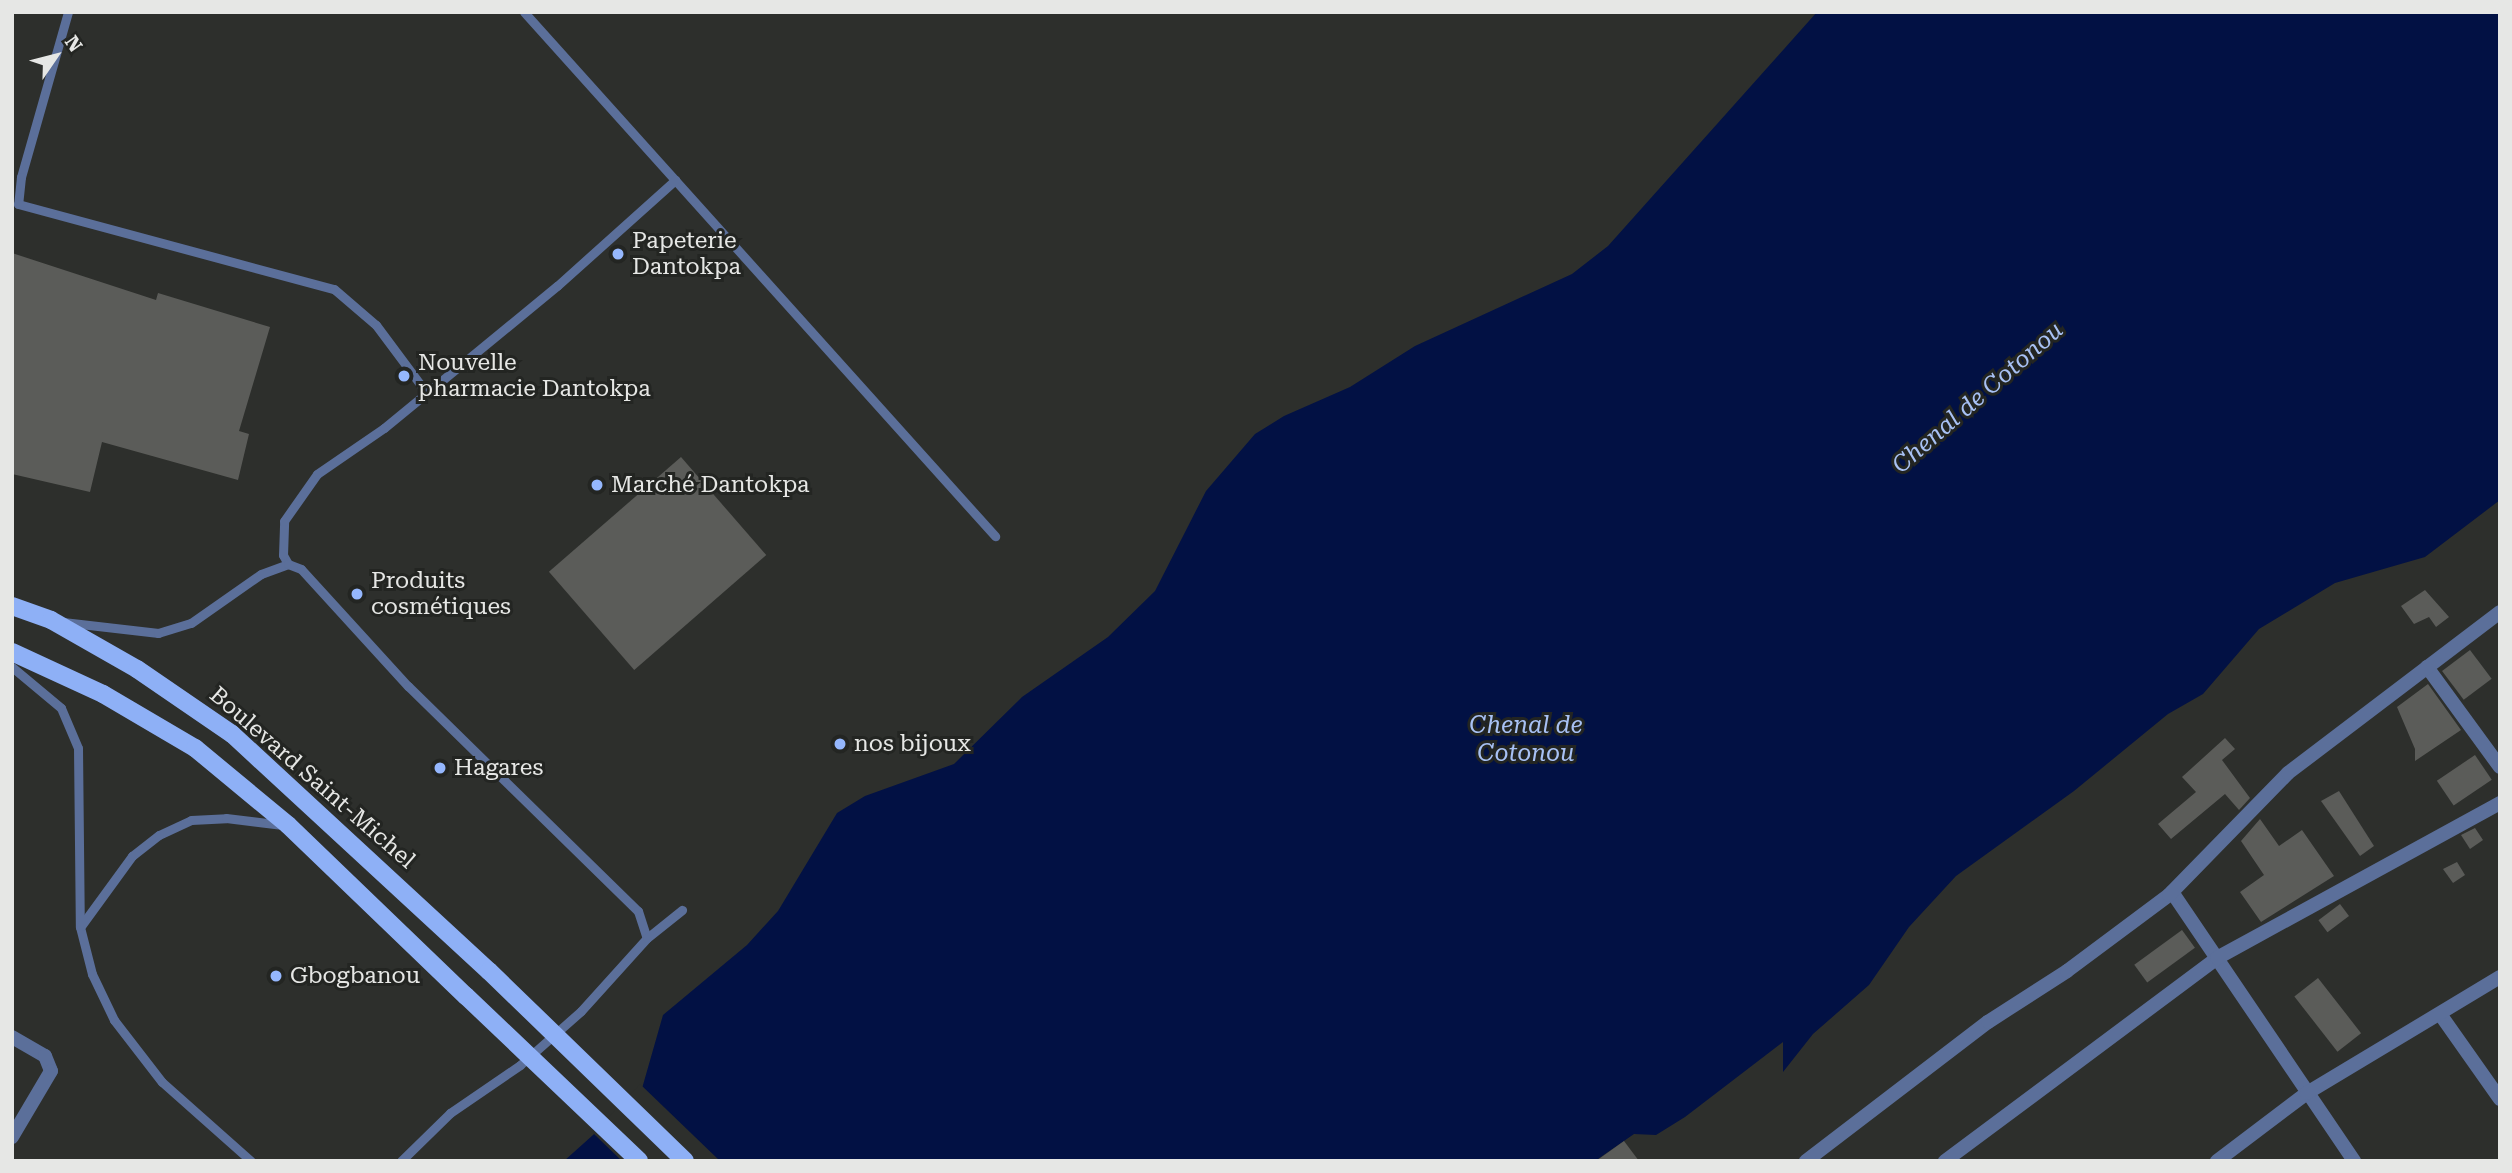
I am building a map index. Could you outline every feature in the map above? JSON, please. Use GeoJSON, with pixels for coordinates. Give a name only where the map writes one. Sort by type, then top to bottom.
{"type":"FeatureCollection","features":[{"type":"Feature","properties":{"kind":"main road","name":"Boulevard Saint-Michel"},"geometry":{"type":"LineString","coordinates":[[12,606],[51,620],[181,697],[232,734],[489,971],[685,1161]]}},
{"type":"Feature","properties":{"kind":"main road"},"geometry":{"type":"LineString","coordinates":[[12,652],[164,728],[288,825],[639,1161]]}},
{"type":"Feature","properties":{"kind":"street"},"geometry":{"type":"LineString","coordinates":[[1806,1161],[1988,1021],[2067,971],[2172,892],[2288,773],[2500,612]]}},
{"type":"Feature","properties":{"kind":"street"},"geometry":{"type":"LineString","coordinates":[[2427,667],[2500,768]]}},
{"type":"Feature","properties":{"kind":"street"},"geometry":{"type":"LineString","coordinates":[[1945,1161],[2217,958],[2500,803]]}},
{"type":"Feature","properties":{"kind":"street"},"geometry":{"type":"LineString","coordinates":[[2172,892],[2354,1161]]}},
{"type":"Feature","properties":{"kind":"street"},"geometry":{"type":"LineString","coordinates":[[2217,1161],[2307,1093],[2500,977]]}},
{"type":"Feature","properties":{"kind":"street"},"geometry":{"type":"LineString","coordinates":[[2440,1014],[2500,1099]]}},
{"type":"Feature","properties":{"kind":"street"},"geometry":{"type":"LineString","coordinates":[[12,1037],[45,1056],[51,1071],[12,1137]]}},
{"type":"Feature","properties":{"kind":"lane"},"geometry":{"type":"LineString","coordinates":[[68,12],[17,175],[17,200],[24,206],[334,289],[376,325],[426,392]]}},
{"type":"Feature","properties":{"kind":"lane"},"geometry":{"type":"LineString","coordinates":[[524,12],[995,536]]}},
{"type":"Feature","properties":{"kind":"lane"},"geometry":{"type":"LineString","coordinates":[[288,564],[283,555],[284,521],[317,474],[426,392],[557,286],[675,180]]}},
{"type":"Feature","properties":{"kind":"lane"},"geometry":{"type":"LineString","coordinates":[[51,620],[158,633],[191,623],[261,574],[288,564],[302,569],[408,686],[638,911],[647,938]]}},
{"type":"Feature","properties":{"kind":"lane"},"geometry":{"type":"LineString","coordinates":[[12,667],[61,708],[78,748],[80,927],[92,974],[132,1050],[251,1161]]}},
{"type":"Feature","properties":{"kind":"lane"},"geometry":{"type":"LineString","coordinates":[[80,927],[110,881],[132,856],[159,835],[191,820],[226,818],[288,825]]}},
{"type":"Feature","properties":{"kind":"lane"},"geometry":{"type":"LineString","coordinates":[[401,1161],[450,1113],[520,1065],[582,1011],[647,938],[682,910]]}},
{"type":"Feature","properties":{"kind":"water","name":"Chenal de Cotonou"},"geometry":{"type":"Polygon","coordinates":[[[1817,12],[2500,12],[2500,500],[2425,557],[2335,583],[2259,629],[2203,694],[2168,714],[2074,791],[1956,876],[1909,927],[1869,985],[1813,1034],[1783,1072],[1783,1042],[1685,1117],[1656,1135],[1634,1134],[1595,1161],[564,1161],[641,1092],[663,1015],[747,945],[778,911],[837,813],[865,796],[954,764],[1022,697],[1108,637],[1155,591],[1206,491],[1255,434],[1284,416],[1350,387],[1415,346],[1572,274],[1608,246],[1817,12]]]}},
{"type":"Feature","properties":{"kind":"pier"},"geometry":{"type":"Polygon","coordinates":[[[640,1084],[720,1161],[622,1161],[593,1133],[640,1084]]]}},
{"type":"Feature","properties":{"kind":"building"},"geometry":{"type":"Polygon","coordinates":[[[12,253],[156,300],[158,293],[270,327],[239,431],[249,434],[238,480],[102,442],[90,492],[12,474],[12,253]]]}},
{"type":"Feature","properties":{"kind":"building"},"geometry":{"type":"Polygon","coordinates":[[[681,457],[766,555],[634,670],[549,572],[681,457]]]}},
{"type":"Feature","properties":{"kind":"building"},"geometry":{"type":"Polygon","coordinates":[[[2425,590],[2449,617],[2436,627],[2429,617],[2414,624],[2401,606],[2425,590]]]}},
{"type":"Feature","properties":{"kind":"building"},"geometry":{"type":"Polygon","coordinates":[[[2470,650],[2492,679],[2464,700],[2442,671],[2470,650]]]}},
{"type":"Feature","properties":{"kind":"building"},"geometry":{"type":"Polygon","coordinates":[[[2428,684],[2461,730],[2415,761],[2415,749],[2397,707],[2428,684]]]}},
{"type":"Feature","properties":{"kind":"building"},"geometry":{"type":"Polygon","coordinates":[[[2225,738],[2235,749],[2222,760],[2250,798],[2239,810],[2225,794],[2171,839],[2158,824],[2196,792],[2182,777],[2225,738]]]}},
{"type":"Feature","properties":{"kind":"building"},"geometry":{"type":"Polygon","coordinates":[[[2475,755],[2492,780],[2454,806],[2437,781],[2475,755]]]}},
{"type":"Feature","properties":{"kind":"building"},"geometry":{"type":"Polygon","coordinates":[[[2339,791],[2374,846],[2360,856],[2321,801],[2339,791]]]}},
{"type":"Feature","properties":{"kind":"building"},"geometry":{"type":"Polygon","coordinates":[[[2260,819],[2279,846],[2302,830],[2334,876],[2261,922],[2240,892],[2264,875],[2241,841],[2260,819]]]}},
{"type":"Feature","properties":{"kind":"building"},"geometry":{"type":"Polygon","coordinates":[[[2475,828],[2483,840],[2470,849],[2461,835],[2475,828]]]}},
{"type":"Feature","properties":{"kind":"building"},"geometry":{"type":"Polygon","coordinates":[[[2457,862],[2465,875],[2453,883],[2443,869],[2457,862]]]}},
{"type":"Feature","properties":{"kind":"building"},"geometry":{"type":"Polygon","coordinates":[[[2340,904],[2349,916],[2327,932],[2318,920],[2340,904]]]}},
{"type":"Feature","properties":{"kind":"building"},"geometry":{"type":"Polygon","coordinates":[[[2182,930],[2195,948],[2147,982],[2134,965],[2182,930]]]}},
{"type":"Feature","properties":{"kind":"building"},"geometry":{"type":"Polygon","coordinates":[[[2318,978],[2361,1033],[2337,1052],[2294,996],[2318,978]]]}},
{"type":"Feature","properties":{"kind":"building"},"geometry":{"type":"Polygon","coordinates":[[[1624,1141],[1639,1161],[1596,1161],[1624,1141]]]}},
{"type":"Feature","properties":{"kind":"place","name":"Papeterie Dantokpa"},"geometry":{"type":"Point","coordinates":[618,254]}},
{"type":"Feature","properties":{"kind":"place","name":"Nouvelle pharmacie Dantokpa"},"geometry":{"type":"Point","coordinates":[404,376]}},
{"type":"Feature","properties":{"kind":"place","name":"Marché Dantokpa"},"geometry":{"type":"Point","coordinates":[597,485]}},
{"type":"Feature","properties":{"kind":"place","name":"Produits cosmétiques"},"geometry":{"type":"Point","coordinates":[357,594]}},
{"type":"Feature","properties":{"kind":"place","name":"nos bijoux"},"geometry":{"type":"Point","coordinates":[840,744]}},
{"type":"Feature","properties":{"kind":"place","name":"Hagares"},"geometry":{"type":"Point","coordinates":[440,768]}},
{"type":"Feature","properties":{"kind":"place","name":"Gbogbanou"},"geometry":{"type":"Point","coordinates":[276,976]}}]}
